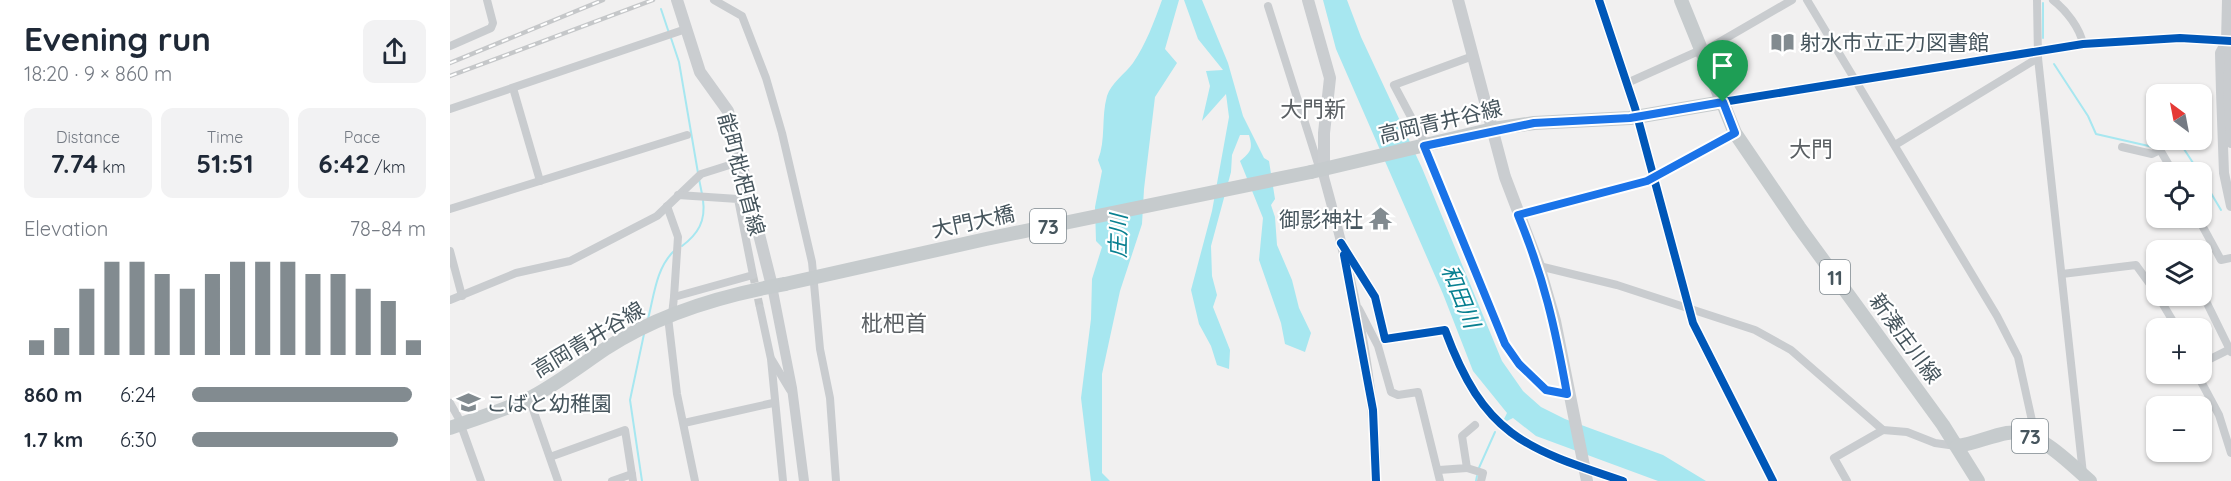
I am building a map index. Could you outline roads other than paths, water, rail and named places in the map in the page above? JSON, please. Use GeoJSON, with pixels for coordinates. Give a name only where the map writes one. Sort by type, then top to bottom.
{"type":"FeatureCollection","features":[{"type":"Feature","properties":{"kind":"main road","name":"能町枇杷首線"},"geometry":{"type":"LineString","coordinates":[[677,0],[700,72],[728,111],[739,162],[779,285]]}},
{"type":"Feature","properties":{"kind":"main road"},"geometry":{"type":"LineString","coordinates":[[1308,0],[1330,78],[1318,170]]}},
{"type":"Feature","properties":{"kind":"main road"},"geometry":{"type":"LineString","coordinates":[[1458,0],[1518,215],[1539,266],[1555,321],[1586,475]]}},
{"type":"Feature","properties":{"kind":"main road","name":"新湊庄川線"},"geometry":{"type":"LineString","coordinates":[[1681,0],[1735,133],[1799,227],[1957,446],[1978,481]]}},
{"type":"Feature","properties":{"kind":"main road","name":"高岡青井谷線"},"geometry":{"type":"LineString","coordinates":[[1318,170],[1493,129],[1534,123],[1636,118],[1723,102]]}},
{"type":"Feature","properties":{"kind":"main road","name":"大門大橋"},"geometry":{"type":"LineString","coordinates":[[779,285],[1318,170]]}},
{"type":"Feature","properties":{"kind":"main road","name":"高岡青井谷線"},"geometry":{"type":"LineString","coordinates":[[455,426],[529,398],[562,381],[606,348],[670,316],[708,302],[779,285]]}},
{"type":"Feature","properties":{"kind":"main road","name":"73"},"geometry":{"type":"LineString","coordinates":[[1957,446],[2009,433],[2025,434],[2036,439],[2087,478]]}},
{"type":"Feature","properties":{"kind":"street"},"geometry":{"type":"LineString","coordinates":[[450,46],[491,28],[493,22],[487,0]]}},
{"type":"Feature","properties":{"kind":"street"},"geometry":{"type":"LineString","coordinates":[[714,0],[742,16],[766,78],[782,133],[812,262],[820,349],[830,398],[836,481]]}},
{"type":"Feature","properties":{"kind":"street"},"geometry":{"type":"LineString","coordinates":[[1599,0],[1627,82],[1688,307],[1747,434],[1773,481]]}},
{"type":"Feature","properties":{"kind":"street"},"geometry":{"type":"LineString","coordinates":[[1627,82],[1703,50],[1792,0]]}},
{"type":"Feature","properties":{"kind":"street"},"geometry":{"type":"LineString","coordinates":[[1807,0],[1997,316],[2018,357],[2036,439]]}},
{"type":"Feature","properties":{"kind":"street"},"geometry":{"type":"LineString","coordinates":[[2037,0],[2038,54],[2087,478]]}},
{"type":"Feature","properties":{"kind":"street"},"geometry":{"type":"LineString","coordinates":[[2053,0],[2061,6],[2082,36],[2083,44]]}},
{"type":"Feature","properties":{"kind":"street"},"geometry":{"type":"LineString","coordinates":[[2227,0],[2231,143]]}},
{"type":"Feature","properties":{"kind":"street"},"geometry":{"type":"LineString","coordinates":[[1268,6],[1318,170],[1324,177],[1353,298],[1373,410],[1376,481]]}},
{"type":"Feature","properties":{"kind":"street"},"geometry":{"type":"LineString","coordinates":[[450,109],[686,29]]}},
{"type":"Feature","properties":{"kind":"street"},"geometry":{"type":"LineString","coordinates":[[1723,102],[2038,54],[2083,44],[2180,38],[2228,41]]}},
{"type":"Feature","properties":{"kind":"street"},"geometry":{"type":"LineString","coordinates":[[2228,41],[2220,53],[2231,206]]}},
{"type":"Feature","properties":{"kind":"street"},"geometry":{"type":"LineString","coordinates":[[1895,145],[2038,54]]}},
{"type":"Feature","properties":{"kind":"street"},"geometry":{"type":"LineString","coordinates":[[1473,56],[1394,85],[1424,146],[1505,344],[1519,364],[1546,390],[1569,399]]}},
{"type":"Feature","properties":{"kind":"street"},"geometry":{"type":"LineString","coordinates":[[513,88],[540,181]]}},
{"type":"Feature","properties":{"kind":"street"},"geometry":{"type":"LineString","coordinates":[[1518,215],[1654,178],[1735,133]]}},
{"type":"Feature","properties":{"kind":"street"},"geometry":{"type":"LineString","coordinates":[[450,209],[687,135]]}},
{"type":"Feature","properties":{"kind":"street"},"geometry":{"type":"LineString","coordinates":[[2122,147],[2152,154],[2160,149],[2167,162]]}},
{"type":"Feature","properties":{"kind":"street"},"geometry":{"type":"LineString","coordinates":[[450,300],[516,273],[570,261],[657,216],[698,177],[739,162]]}},
{"type":"Feature","properties":{"kind":"street"},"geometry":{"type":"LineString","coordinates":[[674,297],[753,275],[738,199],[678,195]]}},
{"type":"Feature","properties":{"kind":"street"},"geometry":{"type":"LineString","coordinates":[[666,206],[678,237],[674,297],[670,316],[677,394],[695,481]]}},
{"type":"Feature","properties":{"kind":"street"},"geometry":{"type":"LineString","coordinates":[[2203,228],[2221,260],[2231,258]]}},
{"type":"Feature","properties":{"kind":"street"},"geometry":{"type":"LineString","coordinates":[[450,251],[462,296]]}},
{"type":"Feature","properties":{"kind":"street"},"geometry":{"type":"LineString","coordinates":[[2062,274],[2136,265],[2146,279]]}},
{"type":"Feature","properties":{"kind":"street"},"geometry":{"type":"LineString","coordinates":[[1539,266],[1565,270],[1755,330],[1791,350],[1883,430]]}},
{"type":"Feature","properties":{"kind":"street"},"geometry":{"type":"LineString","coordinates":[[779,285],[804,481]]}},
{"type":"Feature","properties":{"kind":"street"},"geometry":{"type":"LineString","coordinates":[[1353,298],[1378,346],[1391,392],[1398,395],[1418,392],[1440,481]]}},
{"type":"Feature","properties":{"kind":"street"},"geometry":{"type":"LineString","coordinates":[[2208,306],[2230,351],[2212,359]]}},
{"type":"Feature","properties":{"kind":"street"},"geometry":{"type":"LineString","coordinates":[[760,308],[771,359],[773,403],[783,481]]}},
{"type":"Feature","properties":{"kind":"street"},"geometry":{"type":"LineString","coordinates":[[771,359],[792,393]]}},
{"type":"Feature","properties":{"kind":"street"},"geometry":{"type":"LineString","coordinates":[[2202,384],[2219,416],[2231,453]]}},
{"type":"Feature","properties":{"kind":"street"},"geometry":{"type":"LineString","coordinates":[[529,398],[558,481]]}},
{"type":"Feature","properties":{"kind":"street"},"geometry":{"type":"LineString","coordinates":[[450,403],[455,426],[481,481]]}},
{"type":"Feature","properties":{"kind":"street"},"geometry":{"type":"LineString","coordinates":[[684,423],[773,403]]}},
{"type":"Feature","properties":{"kind":"street"},"geometry":{"type":"LineString","coordinates":[[1467,468],[1462,436],[1475,425]]}},
{"type":"Feature","properties":{"kind":"street"},"geometry":{"type":"LineString","coordinates":[[550,458],[625,430],[633,477],[612,481]]}},
{"type":"Feature","properties":{"kind":"street"},"geometry":{"type":"LineString","coordinates":[[1847,481],[1834,458],[1883,430],[1907,432],[1935,443],[1957,446]]}},
{"type":"Feature","properties":{"kind":"street"},"geometry":{"type":"LineString","coordinates":[[1438,470],[1467,468],[1483,473],[1481,481]]}},
{"type":"Feature","properties":{"kind":"street"},"geometry":{"type":"LineString","coordinates":[[1449,481],[1450,469]]}},
{"type":"Feature","properties":{"kind":"water","name":"庄川"},"geometry":{"type":"Polygon","coordinates":[[[1162,0],[1179,0],[1165,49],[1177,63],[1155,97],[1142,224],[1120,291],[1102,374],[1102,473],[1110,481],[1091,481],[1081,398],[1091,319],[1092,279],[1102,247],[1096,241],[1095,207],[1102,171],[1098,160],[1102,145],[1105,104],[1112,87],[1133,63],[1142,48],[1162,0]]]}},
{"type":"Feature","properties":{"kind":"water"},"geometry":{"type":"Polygon","coordinates":[[[1184,0],[1202,0],[1228,63],[1243,116],[1264,158],[1269,161],[1275,199],[1271,205],[1275,217],[1277,245],[1292,280],[1299,308],[1311,333],[1305,352],[1285,344],[1281,323],[1259,260],[1263,218],[1240,161],[1250,150],[1249,135],[1240,135],[1232,155],[1231,172],[1211,246],[1212,276],[1217,295],[1213,307],[1230,350],[1229,369],[1217,365],[1211,346],[1199,324],[1191,290],[1212,211],[1229,117],[1226,94],[1202,121],[1210,86],[1206,71],[1223,70],[1198,39],[1184,0]]]}},
{"type":"Feature","properties":{"kind":"water","name":"和田川"},"geometry":{"type":"Polygon","coordinates":[[[1323,0],[1347,0],[1361,37],[1422,168],[1502,361],[1523,391],[1541,407],[1565,419],[1663,455],[1706,481],[1658,481],[1536,436],[1513,418],[1507,421],[1504,419],[1507,413],[1473,371],[1443,294],[1336,49],[1323,0]]]}},
{"type":"Feature","properties":{"kind":"waterway"},"geometry":{"type":"LineString","coordinates":[[2043,3],[2043,38]]}},
{"type":"Feature","properties":{"kind":"waterway"},"geometry":{"type":"LineString","coordinates":[[661,9],[669,33]]}},
{"type":"Feature","properties":{"kind":"waterway"},"geometry":{"type":"LineString","coordinates":[[671,38],[679,62],[698,173]]}},
{"type":"Feature","properties":{"kind":"waterway"},"geometry":{"type":"LineString","coordinates":[[2054,64],[2088,116],[2096,134],[2146,145]]}},
{"type":"Feature","properties":{"kind":"waterway"},"geometry":{"type":"LineString","coordinates":[[2185,150],[2192,162]]}},
{"type":"Feature","properties":{"kind":"waterway"},"geometry":{"type":"LineString","coordinates":[[699,179],[702,194]]}},
{"type":"Feature","properties":{"kind":"waterway"},"geometry":{"type":"LineString","coordinates":[[2212,195],[2221,210]]}},
{"type":"Feature","properties":{"kind":"waterway"},"geometry":{"type":"LineString","coordinates":[[682,246],[700,226],[704,208],[703,200]]}},
{"type":"Feature","properties":{"kind":"waterway"},"geometry":{"type":"LineString","coordinates":[[648,319],[659,274],[674,251]]}},
{"type":"Feature","properties":{"kind":"waterway"},"geometry":{"type":"LineString","coordinates":[[642,481],[630,400],[644,334]]}},
{"type":"Feature","properties":{"kind":"waterway"},"geometry":{"type":"LineString","coordinates":[[1478,470],[1495,432]]}},
{"type":"Feature","properties":{"kind":"waterway"},"geometry":{"type":"LineString","coordinates":[[1476,481],[1477,476]]}},
{"type":"Feature","properties":{"kind":"tunnel"},"geometry":{"type":"LineString","coordinates":[[753,275],[760,308]]}},
{"type":"Feature","properties":{"kind":"railway"},"geometry":{"type":"LineString","coordinates":[[450,63],[603,0]]}},
{"type":"Feature","properties":{"kind":"railway"},"geometry":{"type":"LineString","coordinates":[[450,76],[653,0]]}},
{"type":"Feature","properties":{"kind":"place","name":"射水市立正力図書館"},"geometry":{"type":"Point","coordinates":[1782,42]}},
{"type":"Feature","properties":{"kind":"place","name":"御影神社"},"geometry":{"type":"Point","coordinates":[1381,219]}},
{"type":"Feature","properties":{"kind":"place","name":"こばと幼稚園"},"geometry":{"type":"Point","coordinates":[468,403]}},
{"type":"Feature","properties":{"kind":"district","name":"大門新"},"geometry":{"type":"Point","coordinates":[1313,109]}},
{"type":"Feature","properties":{"kind":"district","name":"大門"},"geometry":{"type":"Point","coordinates":[1811,149]}},
{"type":"Feature","properties":{"kind":"district","name":"枇杷首"},"geometry":{"type":"Point","coordinates":[894,323]}}]}
